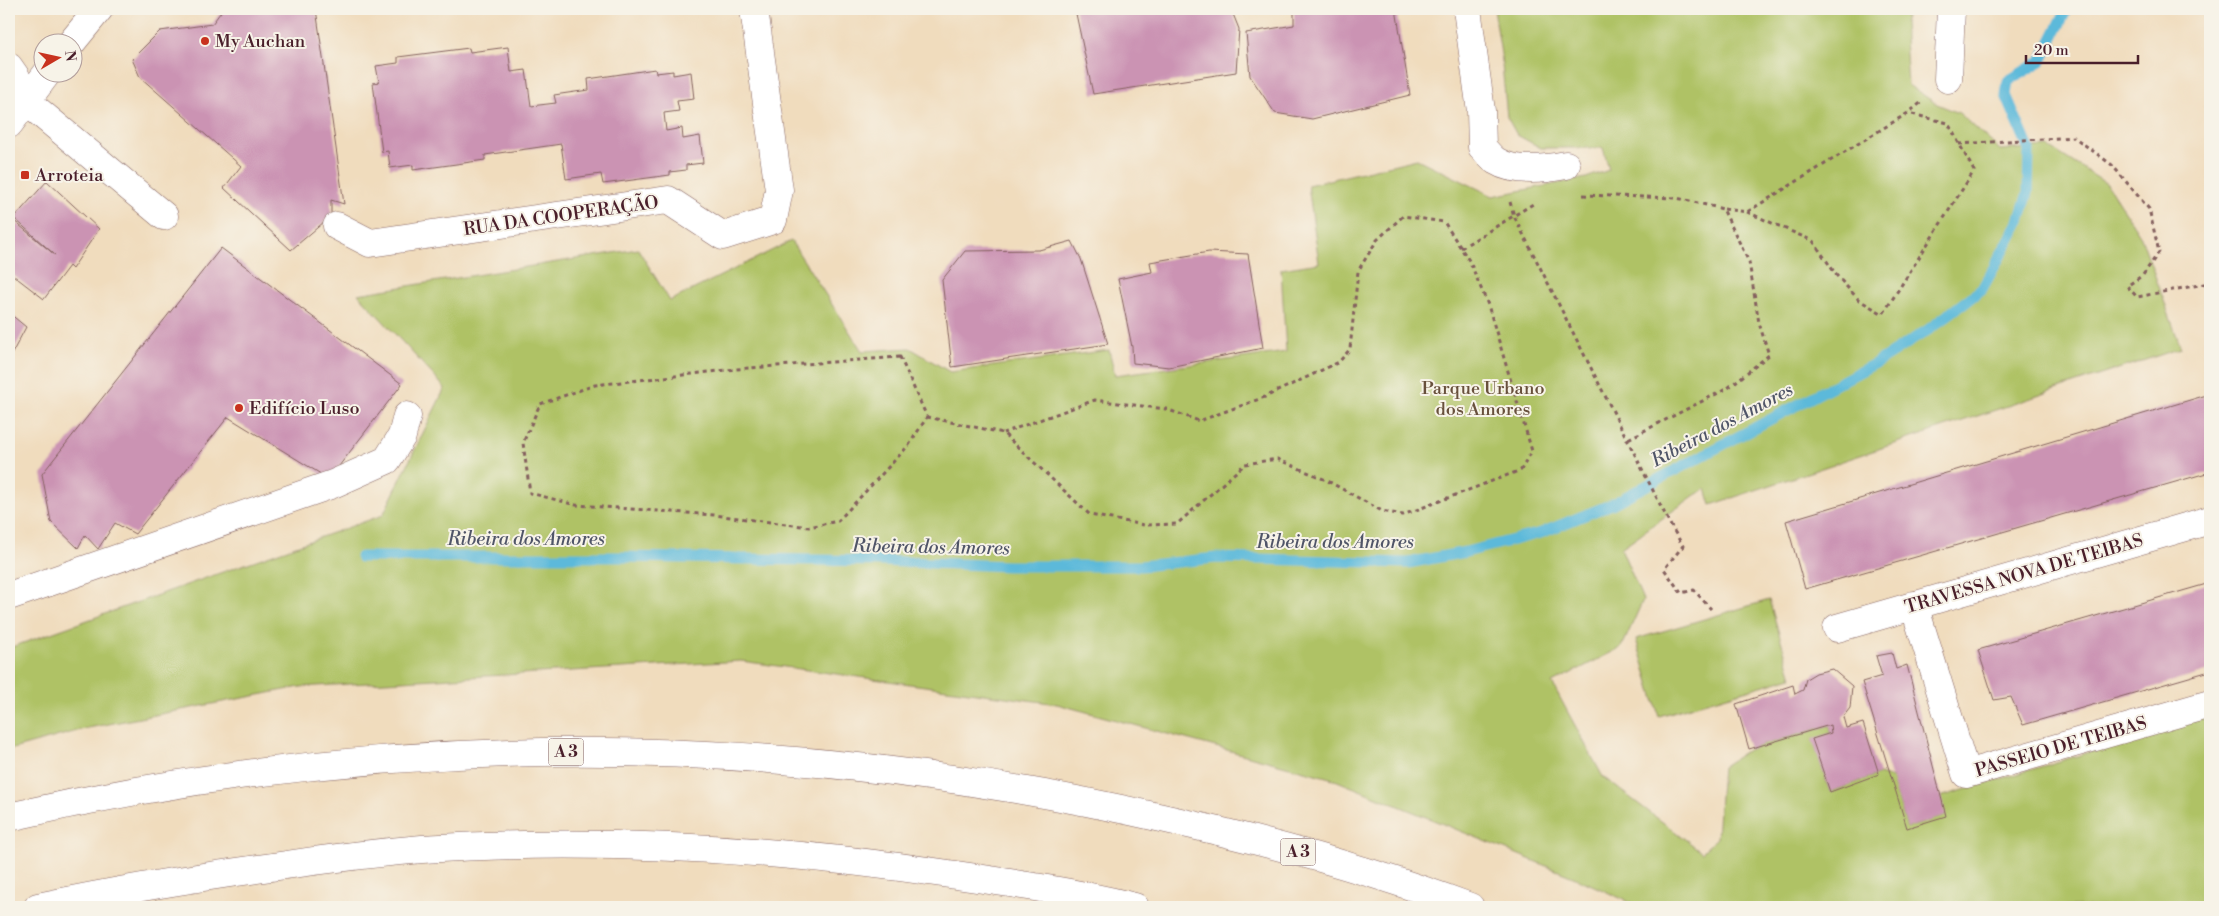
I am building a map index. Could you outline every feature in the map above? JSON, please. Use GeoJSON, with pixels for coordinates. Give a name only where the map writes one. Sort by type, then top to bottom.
{"type":"FeatureCollection","features":[{"type":"Feature","properties":{"kind":"main road"},"geometry":{"type":"LineString","coordinates":[[80,32],[99,9]]}},
{"type":"Feature","properties":{"kind":"main road","name":"RUA DA COOPERAÇÃO"},"geometry":{"type":"LineString","coordinates":[[337,226],[370,243],[668,200],[723,236],[773,220],[779,190],[754,9]]}},
{"type":"Feature","properties":{"kind":"main road"},"geometry":{"type":"LineString","coordinates":[[1467,9],[1481,111],[1482,147],[1496,162],[1516,168],[1543,169],[1566,165]]}},
{"type":"Feature","properties":{"kind":"main road"},"geometry":{"type":"LineString","coordinates":[[1948,79],[1951,9]]}},
{"type":"Feature","properties":{"kind":"main road"},"geometry":{"type":"LineString","coordinates":[[9,67],[16,77],[26,101],[164,216]]}},
{"type":"Feature","properties":{"kind":"main road"},"geometry":{"type":"LineString","coordinates":[[9,124],[40,82]]}},
{"type":"Feature","properties":{"kind":"main road"},"geometry":{"type":"LineString","coordinates":[[9,596],[333,484],[387,460],[402,436],[407,416]]}},
{"type":"Feature","properties":{"kind":"main road","name":"TRAVESSA NOVA DE TEIBAS"},"geometry":{"type":"LineString","coordinates":[[1837,628],[2210,520]]}},
{"type":"Feature","properties":{"kind":"main road","name":"PASSEIO DE TEIBAS"},"geometry":{"type":"LineString","coordinates":[[1914,606],[1966,774],[2210,704]]}},
{"type":"Feature","properties":{"kind":"main road","name":"A 3"},"geometry":{"type":"LineString","coordinates":[[9,817],[154,787],[330,763],[482,753],[615,751],[709,754],[812,761],[893,770],[1055,795],[1196,826],[1283,848],[1359,870],[1470,907]]}},
{"type":"Feature","properties":{"kind":"main road"},"geometry":{"type":"LineString","coordinates":[[38,907],[184,878],[341,858],[422,849],[576,846],[737,850],[816,856],[971,877],[1135,907]]}},
{"type":"Feature","properties":{"kind":"path"},"geometry":{"type":"LineString","coordinates":[[1747,212],[1908,113],[1948,79]]}},
{"type":"Feature","properties":{"kind":"path"},"geometry":{"type":"LineString","coordinates":[[1577,195],[1677,198],[1723,209],[1747,212],[1813,241],[1837,276],[1859,300],[1882,314],[1974,172],[1948,123],[1908,113]]}},
{"type":"Feature","properties":{"kind":"path"},"geometry":{"type":"LineString","coordinates":[[1959,144],[2074,137],[2112,165],[2148,209],[2158,252],[2143,275],[2127,286],[2137,297],[2204,284],[2210,289]]}},
{"type":"Feature","properties":{"kind":"path"},"geometry":{"type":"LineString","coordinates":[[1461,248],[1540,200]]}},
{"type":"Feature","properties":{"kind":"path"},"geometry":{"type":"LineString","coordinates":[[1628,439],[1728,388],[1769,355],[1759,323],[1749,262],[1723,209]]}},
{"type":"Feature","properties":{"kind":"path"},"geometry":{"type":"LineString","coordinates":[[927,417],[1003,434],[1090,515],[1144,526],[1177,524],[1245,464],[1277,460],[1326,480],[1382,511],[1403,515],[1521,470],[1532,451],[1488,305],[1470,262],[1444,222],[1403,216],[1377,240],[1358,271],[1350,349],[1339,362],[1265,397],[1199,421],[1166,409],[1095,400],[1003,434]]}},
{"type":"Feature","properties":{"kind":"path"},"geometry":{"type":"LineString","coordinates":[[1514,216],[1671,526],[1683,546],[1664,568],[1681,593],[1694,590],[1711,609]]}},
{"type":"Feature","properties":{"kind":"path"},"geometry":{"type":"LineString","coordinates":[[900,357],[927,417],[909,444],[838,521],[809,527],[714,515],[576,505],[530,493],[523,443],[540,404],[594,385],[736,369],[900,357]]}},
{"type":"Feature","properties":{"kind":"green space","name":"Parque Urbano dos Amores"},"geometry":{"type":"Polygon","coordinates":[[[1494,9],[1910,9],[1904,22],[1908,85],[1937,104],[1959,113],[2000,150],[2049,147],[2107,184],[2141,237],[2181,348],[1711,505],[1706,489],[1621,548],[1643,600],[1622,647],[1552,683],[1603,777],[1702,852],[1717,838],[1722,767],[1749,749],[1830,725],[1831,733],[1813,740],[1830,792],[1879,774],[1892,778],[1907,828],[1945,816],[1940,797],[2210,716],[2210,907],[1640,907],[1583,881],[1330,778],[1057,704],[741,661],[300,687],[88,728],[9,750],[9,648],[383,515],[445,388],[358,294],[638,249],[670,301],[791,241],[862,351],[910,348],[950,372],[1109,350],[1115,375],[1286,352],[1281,269],[1319,263],[1308,185],[1417,159],[1493,196],[1586,178],[1609,170],[1603,148],[1541,148],[1517,135],[1507,117],[1501,54],[1494,9]]]}},
{"type":"Feature","properties":{"kind":"green space"},"geometry":{"type":"Polygon","coordinates":[[[1769,600],[1792,677],[1659,716],[1636,639],[1769,600]]]}},
{"type":"Feature","properties":{"kind":"building"},"geometry":{"type":"Polygon","coordinates":[[[223,9],[316,9],[344,204],[331,200],[331,216],[291,250],[224,188],[241,166],[140,77],[132,59],[160,31],[212,24],[223,9]]]}},
{"type":"Feature","properties":{"kind":"building"},"geometry":{"type":"Polygon","coordinates":[[[1075,9],[1231,9],[1239,29],[1236,72],[1093,94],[1075,9]]]}},
{"type":"Feature","properties":{"kind":"building"},"geometry":{"type":"Polygon","coordinates":[[[1294,9],[1396,9],[1410,95],[1312,119],[1275,113],[1250,76],[1246,33],[1294,25],[1294,9]]]}},
{"type":"Feature","properties":{"kind":"building"},"geometry":{"type":"Polygon","coordinates":[[[508,47],[511,72],[526,70],[531,106],[556,103],[554,95],[589,90],[588,79],[655,69],[656,73],[673,71],[673,75],[691,72],[694,99],[677,101],[679,111],[664,113],[666,131],[682,128],[683,139],[700,136],[703,163],[686,165],[686,170],[670,172],[670,175],[603,184],[601,174],[566,179],[561,144],[485,155],[485,160],[413,170],[413,165],[390,168],[388,151],[382,152],[373,83],[379,82],[376,66],[398,63],[398,57],[469,48],[470,52],[508,47]]]}},
{"type":"Feature","properties":{"kind":"building"},"geometry":{"type":"Polygon","coordinates":[[[47,181],[99,229],[72,269],[69,266],[44,299],[9,272],[9,226],[13,220],[55,255],[14,218],[47,181]]]}},
{"type":"Feature","properties":{"kind":"building"},"geometry":{"type":"Polygon","coordinates":[[[1072,241],[1081,259],[1108,344],[952,367],[942,280],[965,251],[1039,250],[1072,241]]]}},
{"type":"Feature","properties":{"kind":"building","name":"Edifício Luso"},"geometry":{"type":"Polygon","coordinates":[[[221,248],[402,384],[329,479],[228,417],[135,534],[115,523],[98,549],[85,535],[78,548],[51,522],[42,474],[221,248]]]}},
{"type":"Feature","properties":{"kind":"building"},"geometry":{"type":"Polygon","coordinates":[[[1209,252],[1248,254],[1263,348],[1169,367],[1133,363],[1132,347],[1118,279],[1152,272],[1150,262],[1209,252]]]}},
{"type":"Feature","properties":{"kind":"building"},"geometry":{"type":"Polygon","coordinates":[[[9,313],[26,327],[9,359],[9,313]]]}},
{"type":"Feature","properties":{"kind":"building"},"geometry":{"type":"Polygon","coordinates":[[[2210,394],[2210,472],[1805,589],[1786,521],[2210,394]]]}},
{"type":"Feature","properties":{"kind":"building"},"geometry":{"type":"Polygon","coordinates":[[[2210,583],[2210,671],[2023,725],[2011,697],[1994,700],[1978,650],[2210,583]]]}},
{"type":"Feature","properties":{"kind":"building"},"geometry":{"type":"Polygon","coordinates":[[[1892,653],[1896,669],[1907,665],[1946,816],[1907,828],[1862,682],[1882,676],[1876,656],[1892,653]]]}},
{"type":"Feature","properties":{"kind":"building"},"geometry":{"type":"Polygon","coordinates":[[[1832,669],[1852,686],[1850,708],[1843,717],[1846,728],[1863,723],[1879,774],[1830,792],[1812,739],[1831,733],[1830,725],[1749,749],[1736,704],[1793,685],[1795,694],[1803,690],[1806,679],[1816,673],[1832,669]]]}},
{"type":"Feature","properties":{"kind":"waterway","name":"Ribeira dos Amores"},"geometry":{"type":"LineString","coordinates":[[361,557],[619,557],[879,561],[1008,566],[1141,566],[1216,558],[1408,563],[1466,552],[1541,533],[1612,504],[1876,363],[1928,330],[1982,289],[2018,224],[2028,193],[2029,149],[2006,95],[2008,81],[2041,61],[2067,9]]}},
{"type":"Feature","properties":{"kind":"place","name":"My Auchan"},"geometry":{"type":"Point","coordinates":[205,41]}},
{"type":"Feature","properties":{"kind":"place","name":"Arroteia"},"geometry":{"type":"Point","coordinates":[25,175]}},
{"type":"Feature","properties":{"kind":"place","name":"Edifício Luso"},"geometry":{"type":"Point","coordinates":[239,408]}}]}
